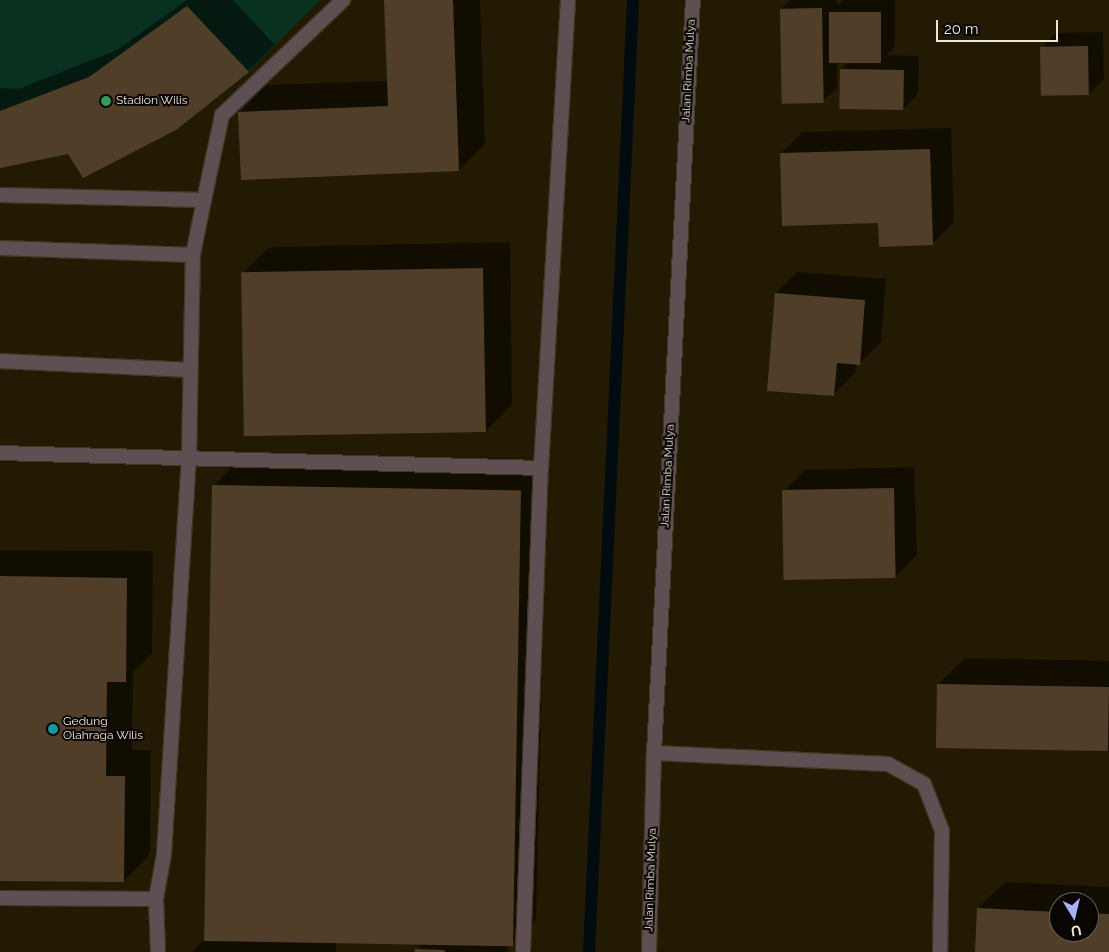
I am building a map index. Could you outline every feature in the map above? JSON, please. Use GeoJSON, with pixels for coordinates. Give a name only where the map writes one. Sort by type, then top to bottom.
{"type":"FeatureCollection","features":[{"type":"Feature","properties":{"kind":"street"},"geometry":{"type":"LineString","coordinates":[[158,952],[156,899],[164,854],[189,457],[193,255],[222,115],[343,0]]}},
{"type":"Feature","properties":{"kind":"street"},"geometry":{"type":"LineString","coordinates":[[523,952],[541,468],[568,0]]}},
{"type":"Feature","properties":{"kind":"street","name":"Jalan Rimba Mulya"},"geometry":{"type":"LineString","coordinates":[[649,952],[654,753],[693,0]]}},
{"type":"Feature","properties":{"kind":"street"},"geometry":{"type":"LineString","coordinates":[[0,194],[204,200]]}},
{"type":"Feature","properties":{"kind":"street"},"geometry":{"type":"LineString","coordinates":[[0,248],[193,255]]}},
{"type":"Feature","properties":{"kind":"street"},"geometry":{"type":"LineString","coordinates":[[0,361],[190,370]]}},
{"type":"Feature","properties":{"kind":"street"},"geometry":{"type":"LineString","coordinates":[[0,453],[541,468]]}},
{"type":"Feature","properties":{"kind":"street"},"geometry":{"type":"LineString","coordinates":[[654,753],[888,764],[924,784],[942,831],[940,952]]}},
{"type":"Feature","properties":{"kind":"street"},"geometry":{"type":"LineString","coordinates":[[0,898],[156,899]]}},
{"type":"Feature","properties":{"kind":"green space","name":"Stadion Wilis"},"geometry":{"type":"Polygon","coordinates":[[[0,0],[320,0],[249,72],[176,130],[83,178],[68,154],[0,168],[0,0]]]}},
{"type":"Feature","properties":{"kind":"building"},"geometry":{"type":"Polygon","coordinates":[[[384,0],[453,0],[459,171],[241,180],[238,112],[388,106],[384,0]]]}},
{"type":"Feature","properties":{"kind":"building"},"geometry":{"type":"Polygon","coordinates":[[[187,6],[249,72],[176,130],[83,178],[68,154],[0,168],[0,111],[89,77],[187,6]]]}},
{"type":"Feature","properties":{"kind":"building"},"geometry":{"type":"Polygon","coordinates":[[[822,8],[824,103],[782,104],[780,9],[822,8]]]}},
{"type":"Feature","properties":{"kind":"building"},"geometry":{"type":"Polygon","coordinates":[[[829,12],[881,12],[881,63],[829,63],[829,12]]]}},
{"type":"Feature","properties":{"kind":"building"},"geometry":{"type":"Polygon","coordinates":[[[1088,46],[1089,95],[1041,96],[1040,47],[1088,46]]]}},
{"type":"Feature","properties":{"kind":"building"},"geometry":{"type":"Polygon","coordinates":[[[840,69],[904,70],[903,110],[839,109],[840,69]]]}},
{"type":"Feature","properties":{"kind":"building"},"geometry":{"type":"Polygon","coordinates":[[[930,149],[933,245],[879,247],[878,223],[782,226],[780,153],[930,149]]]}},
{"type":"Feature","properties":{"kind":"building"},"geometry":{"type":"Polygon","coordinates":[[[483,268],[486,432],[244,436],[241,272],[483,268]]]}},
{"type":"Feature","properties":{"kind":"building"},"geometry":{"type":"Polygon","coordinates":[[[775,293],[865,300],[860,365],[837,363],[834,396],[767,391],[775,293]]]}},
{"type":"Feature","properties":{"kind":"building"},"geometry":{"type":"Polygon","coordinates":[[[212,485],[521,490],[513,946],[204,941],[212,485]]]}},
{"type":"Feature","properties":{"kind":"building"},"geometry":{"type":"Polygon","coordinates":[[[894,488],[896,578],[784,580],[782,490],[894,488]]]}},
{"type":"Feature","properties":{"kind":"building","name":"Gedung Olahraga Wilis"},"geometry":{"type":"Polygon","coordinates":[[[0,576],[127,578],[126,682],[107,682],[106,776],[125,776],[124,882],[0,881],[0,576]]]}},
{"type":"Feature","properties":{"kind":"building"},"geometry":{"type":"Polygon","coordinates":[[[937,684],[1109,687],[1108,751],[936,748],[937,684]]]}},
{"type":"Feature","properties":{"kind":"building"},"geometry":{"type":"Polygon","coordinates":[[[977,908],[1049,912],[1049,942],[1099,942],[1099,914],[1109,914],[1109,952],[975,952],[977,908]]]}},
{"type":"Feature","properties":{"kind":"building"},"geometry":{"type":"Polygon","coordinates":[[[415,949],[445,950],[445,952],[415,952],[415,949]]]}},
{"type":"Feature","properties":{"kind":"waterway"},"geometry":{"type":"LineString","coordinates":[[589,952],[633,0]]}},
{"type":"Feature","properties":{"kind":"place","name":"Stadion Wilis"},"geometry":{"type":"Point","coordinates":[106,101]}},
{"type":"Feature","properties":{"kind":"place","name":"Gedung Olahraga Wilis"},"geometry":{"type":"Point","coordinates":[53,729]}}]}
